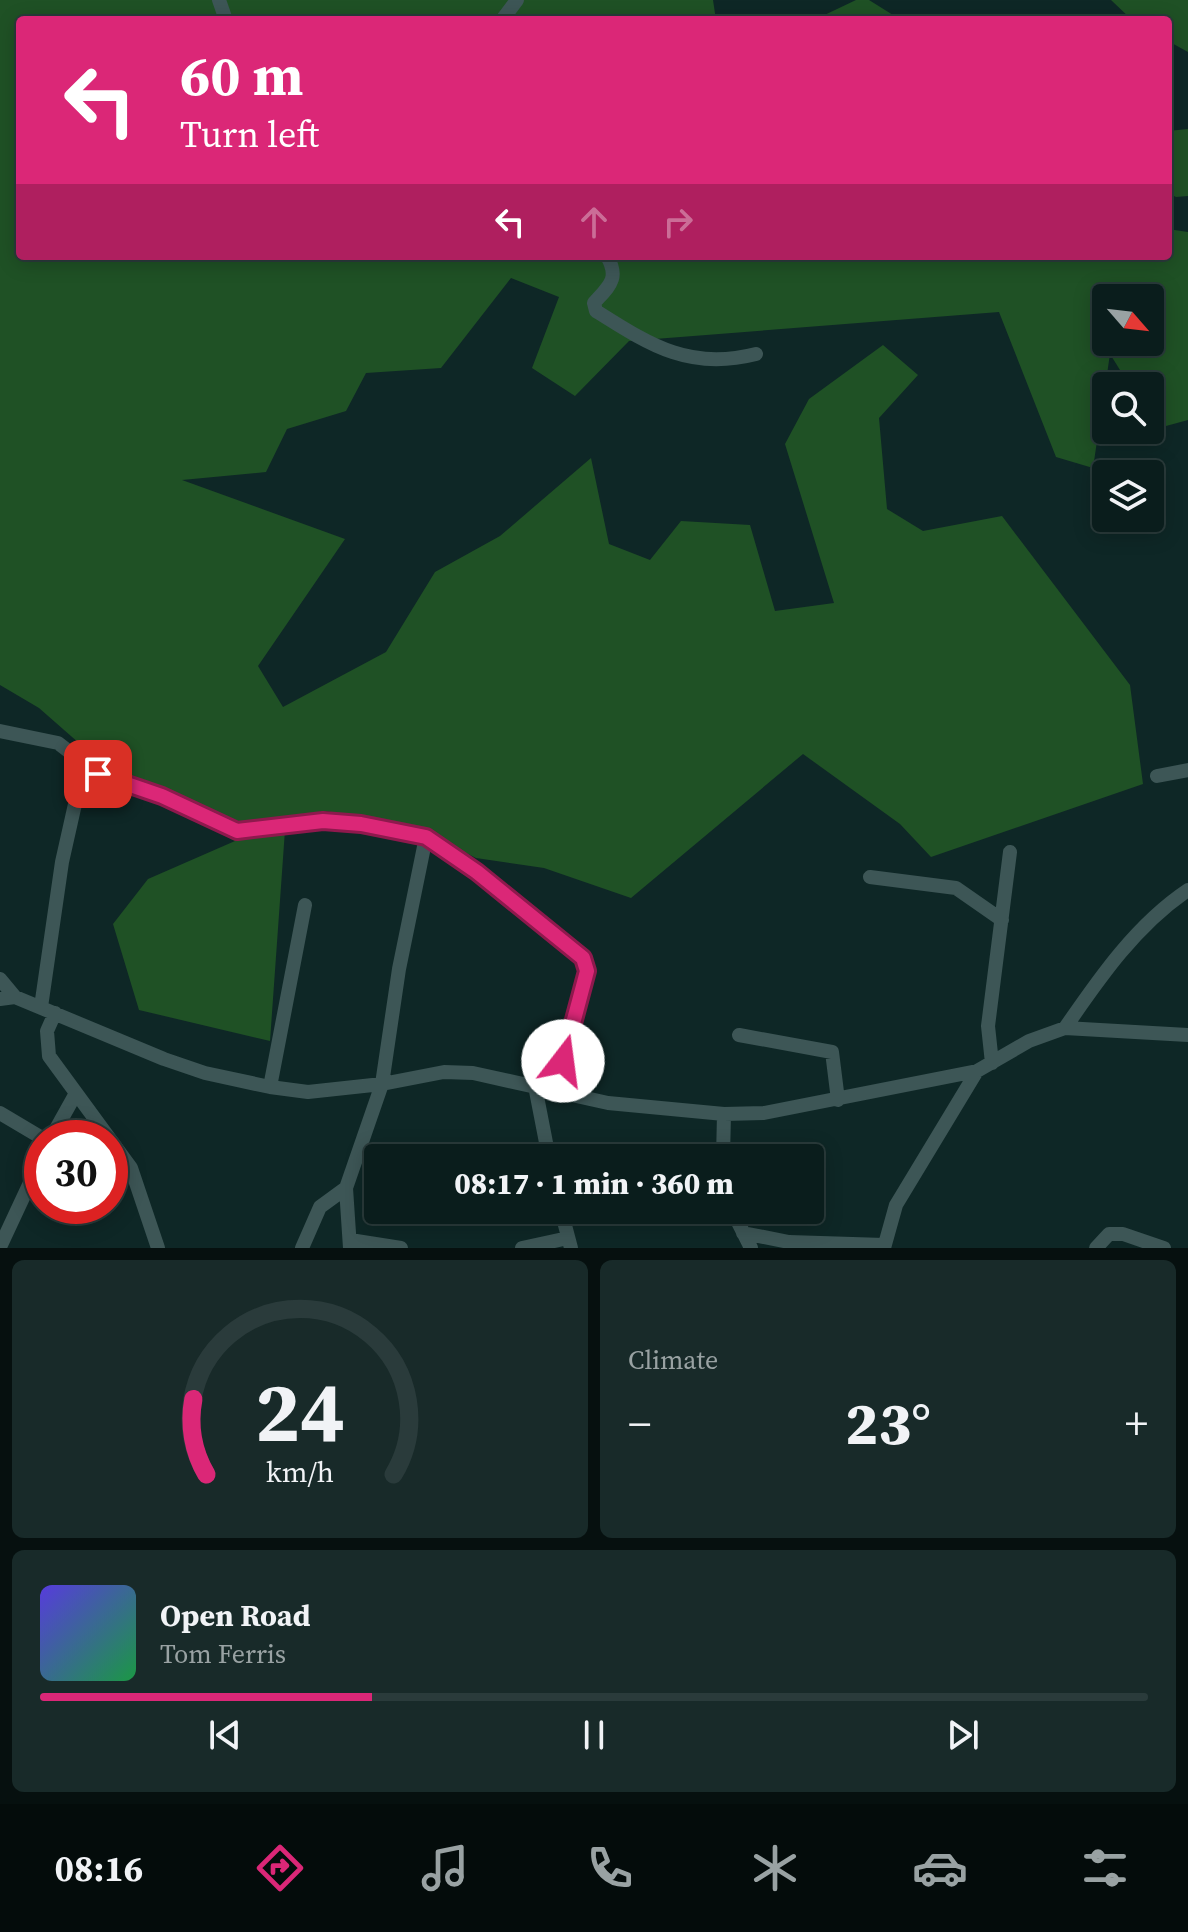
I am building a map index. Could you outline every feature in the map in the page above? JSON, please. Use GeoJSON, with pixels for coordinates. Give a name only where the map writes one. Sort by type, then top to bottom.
{"type":"FeatureCollection","features":[{"type":"Feature","properties":{"kind":"street"},"geometry":{"type":"LineString","coordinates":[[609,260],[615,275],[612,285],[594,303],[596,311],[653,347],[672,353],[729,361],[756,354]]}},
{"type":"Feature","properties":{"kind":"street"},"geometry":{"type":"LineString","coordinates":[[0,731],[58,743],[98,774],[162,796],[237,831],[323,821],[361,824],[426,837],[477,872],[583,958],[587,971],[555,1091]]}},
{"type":"Feature","properties":{"kind":"street"},"geometry":{"type":"LineString","coordinates":[[84,764],[62,862],[46,1045],[49,1056],[75,1095],[131,1168],[158,1248]]}},
{"type":"Feature","properties":{"kind":"street"},"geometry":{"type":"LineString","coordinates":[[1157,776],[1188,770]]}},
{"type":"Feature","properties":{"kind":"street"},"geometry":{"type":"LineString","coordinates":[[401,1248],[350,1244],[346,1188],[382,1084],[399,969],[426,837]]}},
{"type":"Feature","properties":{"kind":"street"},"geometry":{"type":"LineString","coordinates":[[992,1063],[988,1026],[1010,852]]}},
{"type":"Feature","properties":{"kind":"street"},"geometry":{"type":"LineString","coordinates":[[870,877],[956,888],[1002,920]]}},
{"type":"Feature","properties":{"kind":"street"},"geometry":{"type":"LineString","coordinates":[[1065,1028],[1100,977],[1146,924],[1188,890]]}},
{"type":"Feature","properties":{"kind":"street"},"geometry":{"type":"LineString","coordinates":[[270,1087],[305,905]]}},
{"type":"Feature","properties":{"kind":"street"},"geometry":{"type":"LineString","coordinates":[[0,979],[8,998],[48,1010],[205,1073],[270,1087],[308,1092],[382,1084],[444,1072],[498,1077],[608,1103],[724,1114],[764,1113],[977,1071],[1029,1041],[1065,1028],[1188,1035]]}},
{"type":"Feature","properties":{"kind":"street"},"geometry":{"type":"LineString","coordinates":[[739,1035],[814,1046],[832,1052],[838,1100]]}},
{"type":"Feature","properties":{"kind":"street"},"geometry":{"type":"LineString","coordinates":[[743,1233],[789,1242],[884,1246],[896,1205],[977,1071]]}},
{"type":"Feature","properties":{"kind":"street"},"geometry":{"type":"LineString","coordinates":[[535,1086],[546,1144]]}},
{"type":"Feature","properties":{"kind":"street"},"geometry":{"type":"LineString","coordinates":[[61,1120],[75,1095]]}},
{"type":"Feature","properties":{"kind":"street"},"geometry":{"type":"LineString","coordinates":[[0,1113],[24,1127]]}},
{"type":"Feature","properties":{"kind":"street"},"geometry":{"type":"LineString","coordinates":[[723,1144],[724,1114]]}},
{"type":"Feature","properties":{"kind":"street"},"geometry":{"type":"LineString","coordinates":[[302,1248],[320,1207],[346,1188]]}},
{"type":"Feature","properties":{"kind":"street"},"geometry":{"type":"LineString","coordinates":[[0,1247],[24,1196]]}},
{"type":"Feature","properties":{"kind":"street"},"geometry":{"type":"LineString","coordinates":[[739,1224],[751,1248]]}},
{"type":"Feature","properties":{"kind":"street"},"geometry":{"type":"LineString","coordinates":[[1096,1248],[1109,1234],[1155,1246]]}},
{"type":"Feature","properties":{"kind":"street"},"geometry":{"type":"LineString","coordinates":[[522,1248],[570,1243]]}},
{"type":"Feature","properties":{"kind":"green space"},"geometry":{"type":"Polygon","coordinates":[[[0,0],[713,0],[715,16],[16,16],[16,260],[1172,260],[1172,230],[1188,232],[1188,420],[1164,427],[1164,372],[1121,372],[1111,356],[1164,356],[1164,284],[1092,284],[1092,356],[1110,356],[1107,372],[1092,372],[1092,444],[1097,444],[1092,468],[1056,457],[999,312],[629,341],[575,396],[532,368],[559,297],[511,278],[441,368],[366,373],[346,411],[287,429],[266,472],[182,480],[345,539],[258,666],[283,707],[386,652],[435,572],[500,536],[591,458],[609,544],[650,560],[681,521],[750,525],[775,611],[834,603],[785,444],[809,399],[883,345],[918,375],[879,418],[887,509],[923,531],[1002,516],[1130,685],[1143,784],[931,857],[900,824],[803,754],[631,898],[544,868],[476,858],[420,830],[326,811],[286,816],[270,1041],[139,1010],[113,924],[148,879],[235,841],[154,799],[104,765],[39,708],[0,685],[0,0]]]}},
{"type":"Feature","properties":{"kind":"green space"},"geometry":{"type":"Polygon","coordinates":[[[856,0],[869,0],[895,16],[822,16],[856,0]]]}},
{"type":"Feature","properties":{"kind":"green space"},"geometry":{"type":"Polygon","coordinates":[[[1111,0],[1188,0],[1188,52],[1172,43],[1172,16],[1128,16],[1111,0]]]}},
{"type":"Feature","properties":{"kind":"green space"},"geometry":{"type":"Polygon","coordinates":[[[1188,129],[1188,196],[1172,195],[1172,131],[1188,129]]]}},
{"type":"Feature","properties":{"kind":"route"},"geometry":{"type":"LineString","coordinates":[[98,774],[162,796],[245,833],[323,821],[361,824],[426,837],[477,872],[583,958],[587,971],[563,1061]]}}]}
